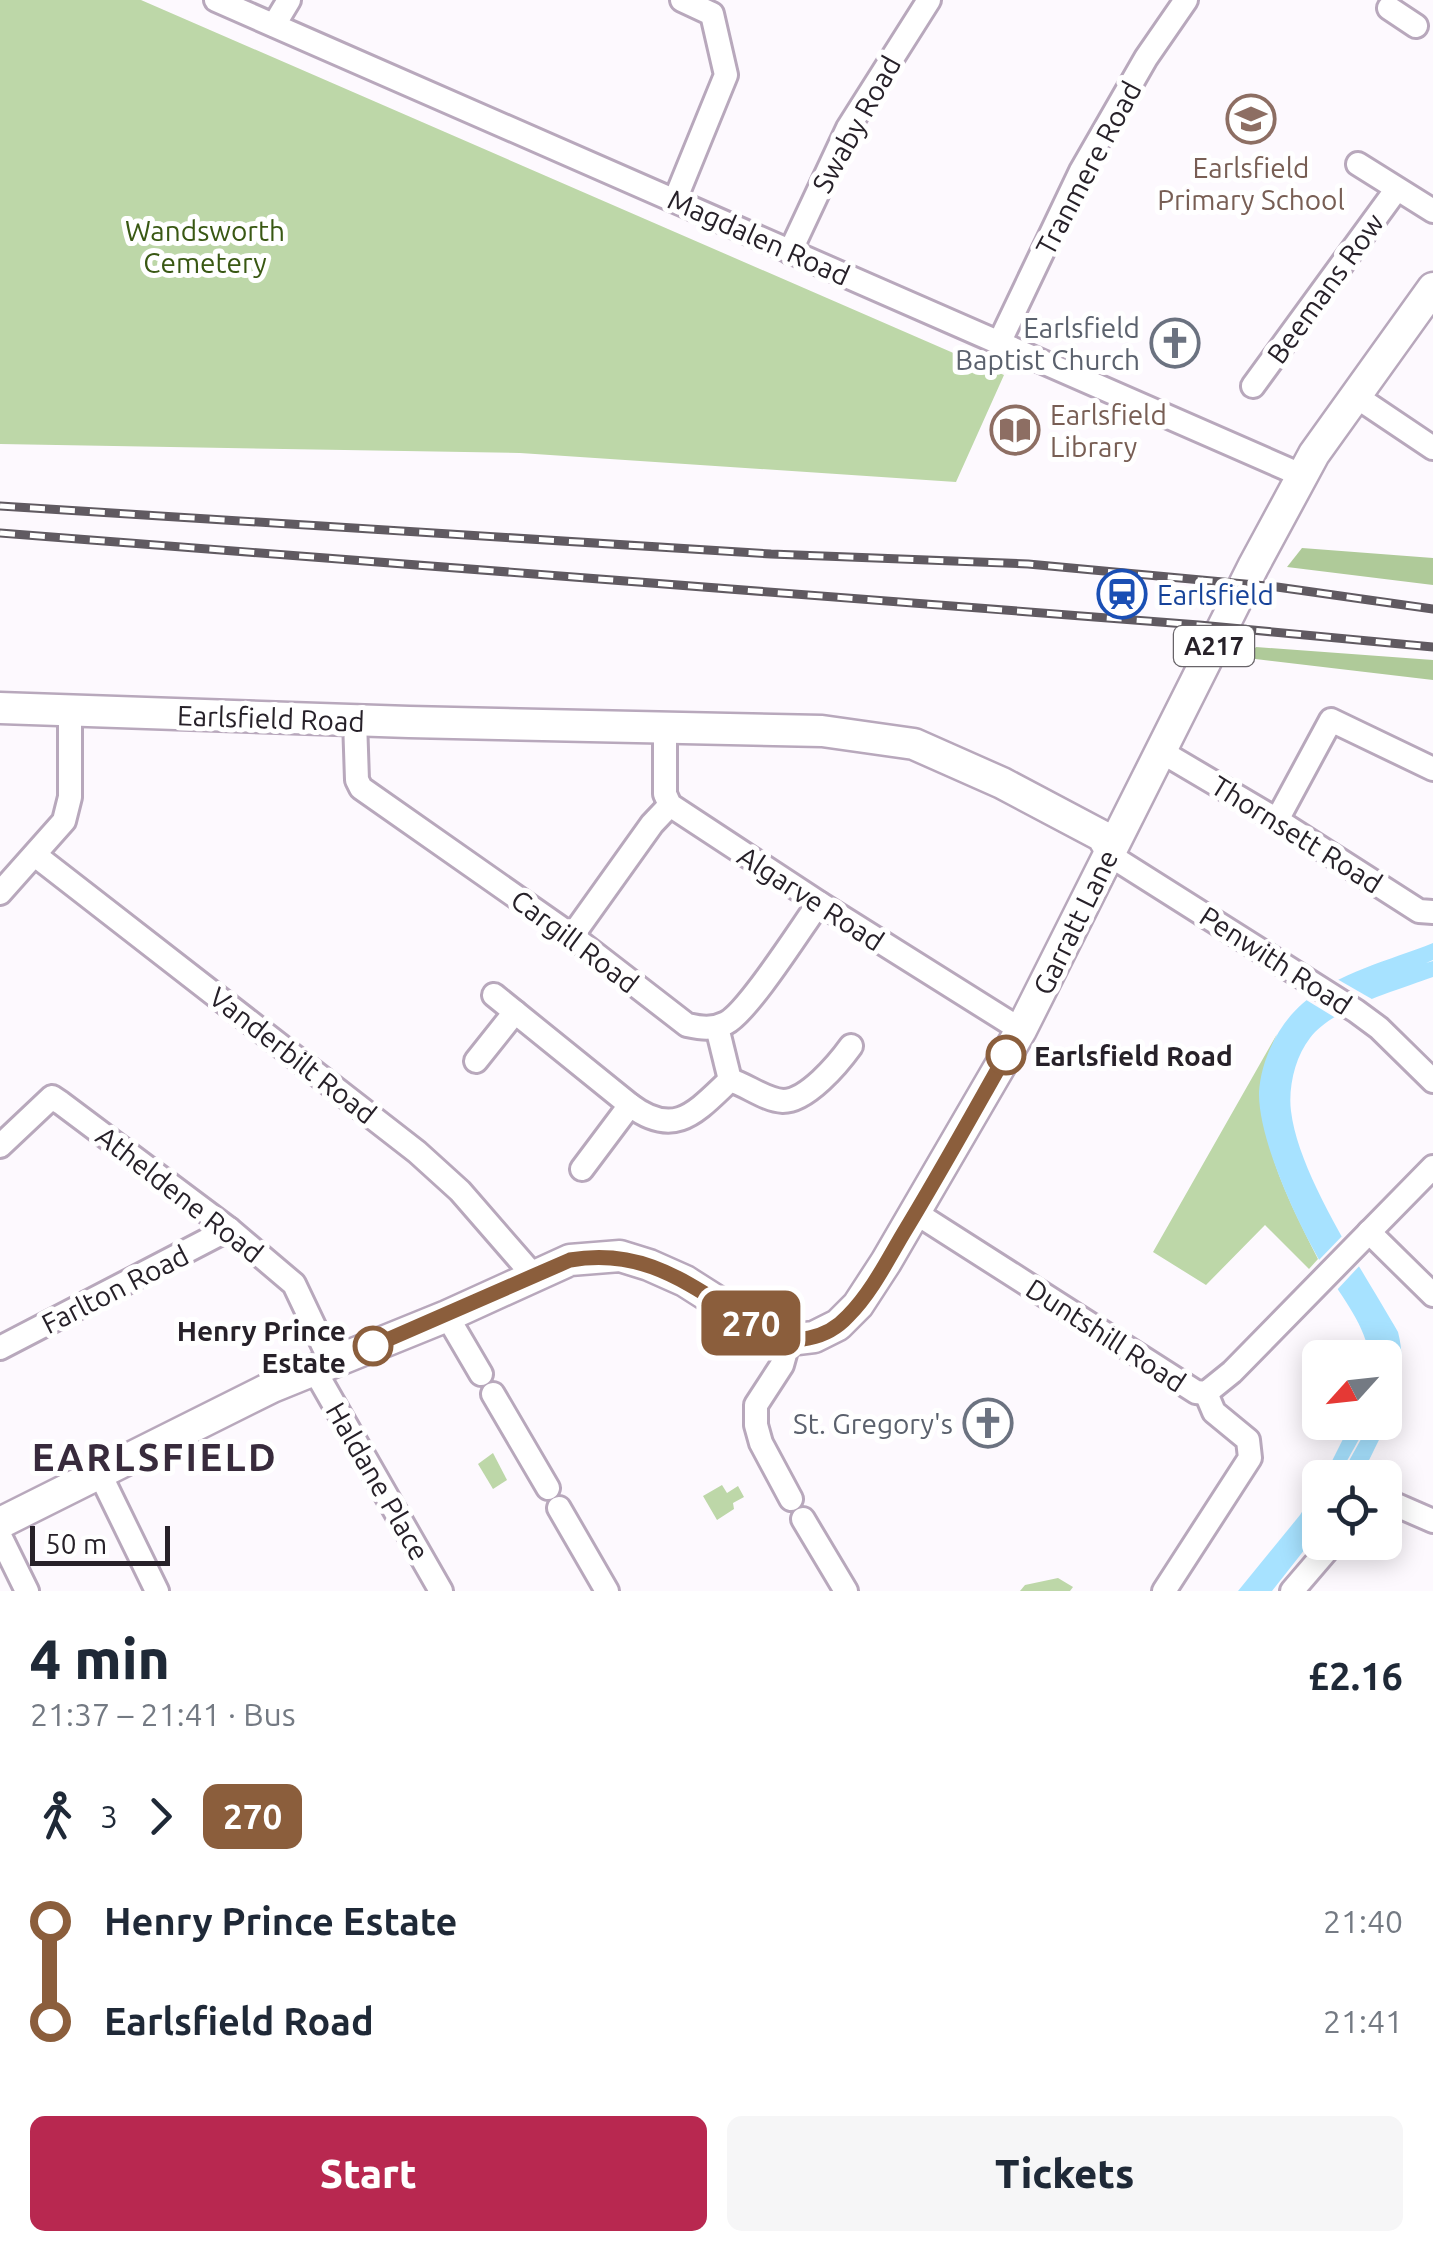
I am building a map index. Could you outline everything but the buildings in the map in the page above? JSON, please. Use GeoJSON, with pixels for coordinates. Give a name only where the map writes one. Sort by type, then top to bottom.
{"type":"FeatureCollection","features":[{"type":"Feature","properties":{"kind":"main road","name":"Garratt Lane"},"geometry":{"type":"LineString","coordinates":[[789,1340],[814,1337],[850,1315],[916,1213],[1021,1030],[1302,476],[1354,395],[1433,288]]}},
{"type":"Feature","properties":{"kind":"main road","name":"Earlsfield Road"},"geometry":{"type":"LineString","coordinates":[[0,708],[822,731],[914,744],[962,763],[1102,836],[1111,850]]}},
{"type":"Feature","properties":{"kind":"main road"},"geometry":{"type":"LineString","coordinates":[[0,1523],[272,1387],[447,1316],[570,1260],[620,1256],[685,1281],[765,1332],[789,1340]]}},
{"type":"Feature","properties":{"kind":"street","name":"Magdalen Road"},"geometry":{"type":"LineString","coordinates":[[216,0],[1302,476]]}},
{"type":"Feature","properties":{"kind":"street"},"geometry":{"type":"LineString","coordinates":[[274,25],[288,0]]}},
{"type":"Feature","properties":{"kind":"street"},"geometry":{"type":"LineString","coordinates":[[675,200],[726,75],[716,7],[682,0]]}},
{"type":"Feature","properties":{"kind":"street","name":"Swaby Road"},"geometry":{"type":"LineString","coordinates":[[790,252],[848,128],[929,0]]}},
{"type":"Feature","properties":{"kind":"street","name":"Tranmere Road"},"geometry":{"type":"LineString","coordinates":[[1000,341],[1074,184],[1146,58],[1186,0]]}},
{"type":"Feature","properties":{"kind":"street"},"geometry":{"type":"LineString","coordinates":[[1386,3],[1416,26]]}},
{"type":"Feature","properties":{"kind":"street","name":"Beemans Row"},"geometry":{"type":"LineString","coordinates":[[1358,164],[1433,211]]}},
{"type":"Feature","properties":{"kind":"street","name":"Beemans Row"},"geometry":{"type":"LineString","coordinates":[[1253,386],[1396,190]]}},
{"type":"Feature","properties":{"kind":"street"},"geometry":{"type":"LineString","coordinates":[[1354,395],[1433,448]]}},
{"type":"Feature","properties":{"kind":"street"},"geometry":{"type":"LineString","coordinates":[[0,893],[64,822],[70,797],[70,712]]}},
{"type":"Feature","properties":{"kind":"street","name":"Cargill Road"},"geometry":{"type":"LineString","coordinates":[[355,720],[356,769],[361,788],[572,936],[687,1025],[717,1027]]}},
{"type":"Feature","properties":{"kind":"street"},"geometry":{"type":"LineString","coordinates":[[1278,820],[1330,720],[1433,769]]}},
{"type":"Feature","properties":{"kind":"street"},"geometry":{"type":"LineString","coordinates":[[572,936],[652,824],[670,806],[665,794],[665,728]]}},
{"type":"Feature","properties":{"kind":"street","name":"Thornsett Road"},"geometry":{"type":"LineString","coordinates":[[1162,752],[1278,820],[1419,911],[1433,912]]}},
{"type":"Feature","properties":{"kind":"street","name":"Algarve Road"},"geometry":{"type":"LineString","coordinates":[[670,806],[1021,1030]]}},
{"type":"Feature","properties":{"kind":"street","name":"Penwith Road"},"geometry":{"type":"LineString","coordinates":[[1111,850],[1128,867],[1379,1028],[1433,1081]]}},
{"type":"Feature","properties":{"kind":"street","name":"Vanderbilt Road"},"geometry":{"type":"LineString","coordinates":[[35,855],[418,1152],[460,1191],[534,1274]]}},
{"type":"Feature","properties":{"kind":"street"},"geometry":{"type":"LineString","coordinates":[[730,1080],[717,1027],[739,1014],[818,904]]}},
{"type":"Feature","properties":{"kind":"street"},"geometry":{"type":"LineString","coordinates":[[494,995],[645,1116],[682,1119],[698,1112],[730,1080]]}},
{"type":"Feature","properties":{"kind":"street"},"geometry":{"type":"LineString","coordinates":[[476,1061],[515,1012]]}},
{"type":"Feature","properties":{"kind":"street"},"geometry":{"type":"LineString","coordinates":[[730,1080],[783,1101],[794,1098],[830,1074],[851,1046]]}},
{"type":"Feature","properties":{"kind":"street","name":"Atheldene Road"},"geometry":{"type":"LineString","coordinates":[[0,1146],[52,1097],[230,1229],[294,1284],[323,1367]]}},
{"type":"Feature","properties":{"kind":"street"},"geometry":{"type":"LineString","coordinates":[[582,1169],[630,1105]]}},
{"type":"Feature","properties":{"kind":"street","name":"Duntshill Road"},"geometry":{"type":"LineString","coordinates":[[916,1213],[1196,1392],[1206,1393],[1232,1372],[1433,1167]]}},
{"type":"Feature","properties":{"kind":"street","name":"Farlton Road"},"geometry":{"type":"LineString","coordinates":[[0,1348],[230,1229]]}},
{"type":"Feature","properties":{"kind":"street"},"geometry":{"type":"LineString","coordinates":[[1364,1238],[1433,1295]]}},
{"type":"Feature","properties":{"kind":"street"},"geometry":{"type":"LineString","coordinates":[[447,1316],[607,1591]]}},
{"type":"Feature","properties":{"kind":"street"},"geometry":{"type":"LineString","coordinates":[[789,1340],[782,1364],[756,1405],[756,1425],[797,1509],[846,1591]]}},
{"type":"Feature","properties":{"kind":"street","name":"Haldane Place"},"geometry":{"type":"LineString","coordinates":[[323,1367],[441,1591]]}},
{"type":"Feature","properties":{"kind":"street"},"geometry":{"type":"LineString","coordinates":[[1164,1591],[1250,1458],[1248,1440],[1214,1412],[1206,1393]]}},
{"type":"Feature","properties":{"kind":"street"},"geometry":{"type":"LineString","coordinates":[[99,1472],[157,1591]]}},
{"type":"Feature","properties":{"kind":"street"},"geometry":{"type":"LineString","coordinates":[[1402,1507],[1433,1521]]}},
{"type":"Feature","properties":{"kind":"street"},"geometry":{"type":"LineString","coordinates":[[0,1536],[27,1591]]}},
{"type":"Feature","properties":{"kind":"street"},"geometry":{"type":"LineString","coordinates":[[1292,1591],[1319,1560]]}},
{"type":"Feature","properties":{"kind":"green space","name":"Wandsworth Cemetery"},"geometry":{"type":"Polygon","coordinates":[[[0,0],[141,0],[1004,375],[956,482],[520,453],[0,444],[0,0]]]}},
{"type":"Feature","properties":{"kind":"green space"},"geometry":{"type":"Polygon","coordinates":[[[1302,548],[1433,558],[1433,585],[1287,567],[1302,548]]]}},
{"type":"Feature","properties":{"kind":"green space"},"geometry":{"type":"Polygon","coordinates":[[[1256,647],[1433,660],[1433,680],[1247,658],[1256,647]]]}},
{"type":"Feature","properties":{"kind":"green space"},"geometry":{"type":"Polygon","coordinates":[[[1277,1034],[1263,1093],[1265,1122],[1280,1178],[1318,1259],[1309,1269],[1265,1225],[1206,1285],[1153,1252],[1277,1034]]]}},
{"type":"Feature","properties":{"kind":"green space"},"geometry":{"type":"Polygon","coordinates":[[[493,1453],[507,1480],[493,1489],[478,1464],[493,1453]]]}},
{"type":"Feature","properties":{"kind":"green space"},"geometry":{"type":"Polygon","coordinates":[[[722,1485],[727,1493],[738,1486],[744,1497],[717,1520],[703,1496],[722,1485]]]}},
{"type":"Feature","properties":{"kind":"green space"},"geometry":{"type":"Polygon","coordinates":[[[1058,1578],[1073,1587],[1070,1591],[1020,1591],[1025,1585],[1058,1578]]]}},
{"type":"Feature","properties":{"kind":"water"},"geometry":{"type":"Polygon","coordinates":[[[1433,943],[1433,960],[1426,963],[1433,961],[1433,977],[1367,1001],[1320,1027],[1310,1038],[1297,1063],[1290,1102],[1296,1137],[1319,1194],[1399,1340],[1365,1340],[1301,1226],[1272,1156],[1260,1111],[1260,1080],[1278,1033],[1302,1004],[1347,976],[1433,943]]]}},
{"type":"Feature","properties":{"kind":"water"},"geometry":{"type":"Polygon","coordinates":[[[1342,1440],[1359,1440],[1347,1460],[1332,1460],[1342,1440]]]}},
{"type":"Feature","properties":{"kind":"water"},"geometry":{"type":"Polygon","coordinates":[[[1361,1440],[1379,1440],[1369,1460],[1349,1460],[1361,1440]]]}},
{"type":"Feature","properties":{"kind":"water"},"geometry":{"type":"Polygon","coordinates":[[[1302,1512],[1302,1553],[1272,1591],[1238,1591],[1302,1512]]]}},
{"type":"Feature","properties":{"kind":"pier"},"geometry":{"type":"Polygon","coordinates":[[[1337,979],[1377,1002],[1339,1020],[1303,998],[1337,979]]]}},
{"type":"Feature","properties":{"kind":"pier"},"geometry":{"type":"Polygon","coordinates":[[[1346,1232],[1364,1261],[1335,1292],[1317,1262],[1346,1232]]]}},
{"type":"Feature","properties":{"kind":"railway"},"geometry":{"type":"LineString","coordinates":[[0,506],[771,554],[1028,564],[1277,587],[1433,609]]}},
{"type":"Feature","properties":{"kind":"railway"},"geometry":{"type":"LineString","coordinates":[[0,533],[1199,625],[1433,647]]}},
{"type":"Feature","properties":{"kind":"bus line","name":"270"},"geometry":{"type":"LineString","coordinates":[[373,1346],[534,1274],[592,1256],[620,1256],[685,1281],[765,1332],[789,1340],[828,1331],[850,1315],[868,1290],[1006,1055]]}},
{"type":"Feature","properties":{"kind":"place","name":"Earlsfield Primary School"},"geometry":{"type":"Point","coordinates":[1251,119]}},
{"type":"Feature","properties":{"kind":"place","name":"Earlsfield Baptist Church"},"geometry":{"type":"Point","coordinates":[1175,343]}},
{"type":"Feature","properties":{"kind":"place","name":"Earlsfield Library"},"geometry":{"type":"Point","coordinates":[1015,430]}},
{"type":"Feature","properties":{"kind":"place","name":"Earlsfield"},"geometry":{"type":"Point","coordinates":[1122,594]}},
{"type":"Feature","properties":{"kind":"place","name":"Earlsfield Road"},"geometry":{"type":"Point","coordinates":[1006,1055]}},
{"type":"Feature","properties":{"kind":"place","name":"Henry Prince Estate"},"geometry":{"type":"Point","coordinates":[373,1346]}},
{"type":"Feature","properties":{"kind":"place","name":"St. Gregory's"},"geometry":{"type":"Point","coordinates":[988,1423]}},
{"type":"Feature","properties":{"kind":"district","name":"EARLSFIELD"},"geometry":{"type":"Point","coordinates":[155,1457]}}]}
